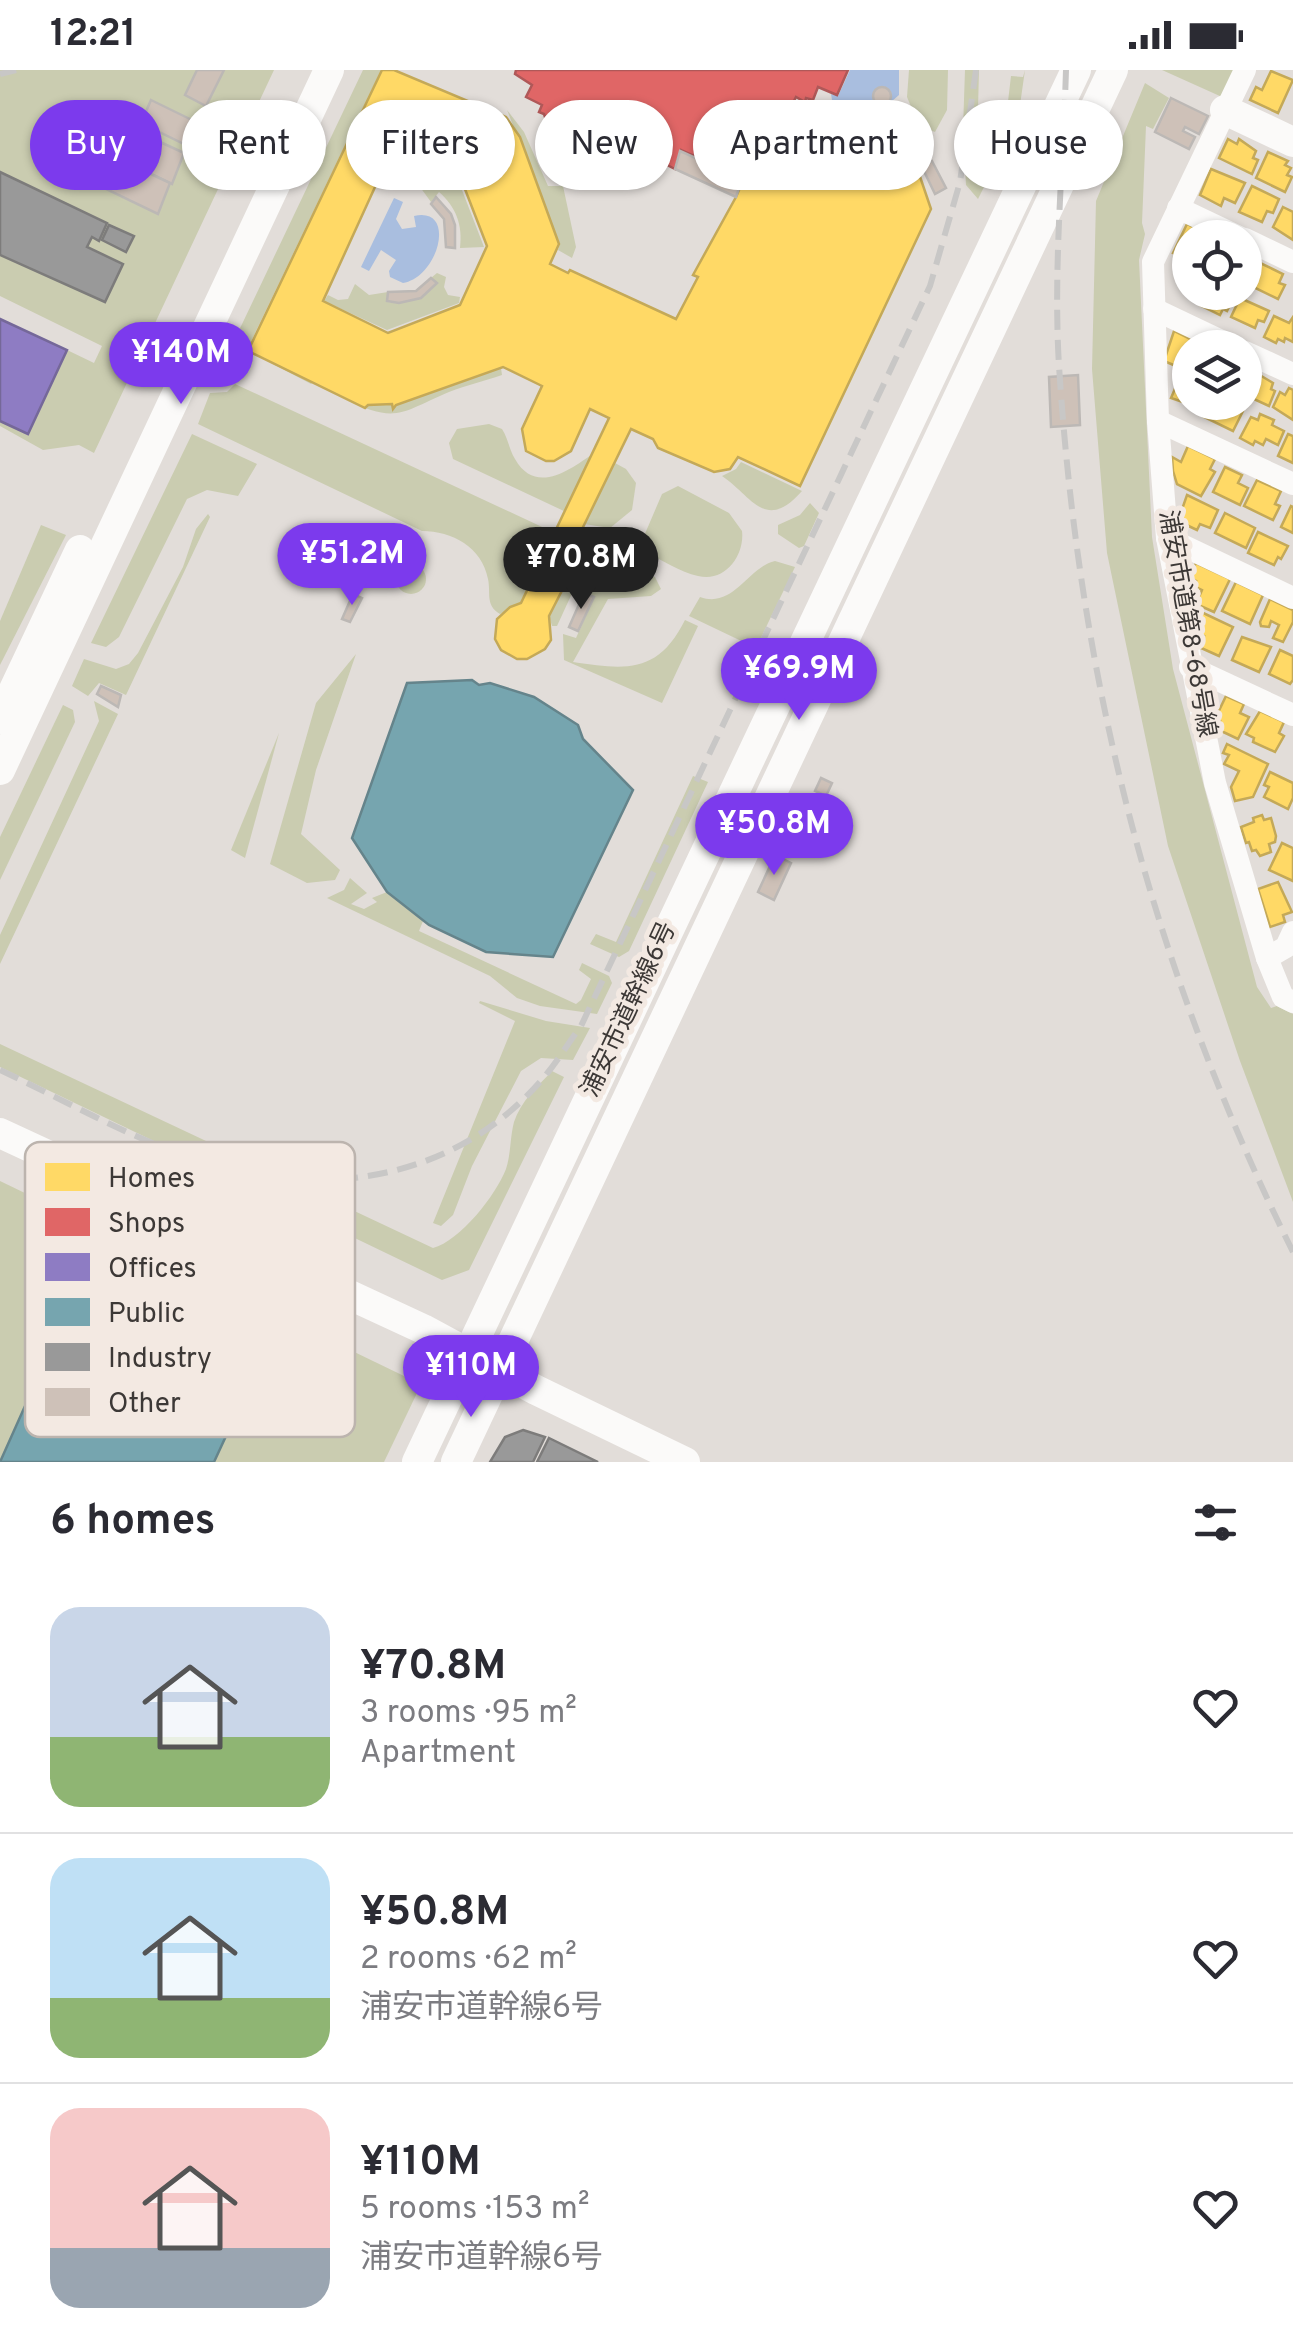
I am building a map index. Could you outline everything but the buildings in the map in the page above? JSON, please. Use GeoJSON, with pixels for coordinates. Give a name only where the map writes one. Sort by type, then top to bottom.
{"type":"FeatureCollection","features":[{"type":"Feature","properties":{"kind":"street"},"geometry":{"type":"LineString","coordinates":[[0,719],[308,70]]}},
{"type":"Feature","properties":{"kind":"street"},"geometry":{"type":"LineString","coordinates":[[0,770],[329,70]]}},
{"type":"Feature","properties":{"kind":"street","name":"浦安市道幹線6号"},"geometry":{"type":"LineString","coordinates":[[417,1462],[1076,70]]}},
{"type":"Feature","properties":{"kind":"street","name":"浦安市道幹線6号"},"geometry":{"type":"LineString","coordinates":[[456,1462],[1113,70]]}},
{"type":"Feature","properties":{"kind":"street","name":"浦安市道第8-68号線"},"geometry":{"type":"LineString","coordinates":[[1245,70],[1153,262],[1158,421],[1166,538],[1215,783],[1267,958],[1283,998],[1293,1002]]}},
{"type":"Feature","properties":{"kind":"street"},"geometry":{"type":"LineString","coordinates":[[1226,110],[1293,142]]}},
{"type":"Feature","properties":{"kind":"street"},"geometry":{"type":"LineString","coordinates":[[1178,208],[1204,220]]}},
{"type":"Feature","properties":{"kind":"street"},"geometry":{"type":"LineString","coordinates":[[1262,247],[1293,262]]}},
{"type":"Feature","properties":{"kind":"street"},"geometry":{"type":"LineString","coordinates":[[1154,309],[1198,330]]}},
{"type":"Feature","properties":{"kind":"street"},"geometry":{"type":"LineString","coordinates":[[1262,360],[1293,374]]}},
{"type":"Feature","properties":{"kind":"street"},"geometry":{"type":"LineString","coordinates":[[1158,421],[1293,484]]}},
{"type":"Feature","properties":{"kind":"street"},"geometry":{"type":"LineString","coordinates":[[1166,538],[1293,598]]}},
{"type":"Feature","properties":{"kind":"street"},"geometry":{"type":"LineString","coordinates":[[1190,666],[1293,715]]}},
{"type":"Feature","properties":{"kind":"street"},"geometry":{"type":"LineString","coordinates":[[1267,958],[1286,947],[1293,932]]}},
{"type":"Feature","properties":{"kind":"street"},"geometry":{"type":"LineString","coordinates":[[0,1134],[25,1146]]}},
{"type":"Feature","properties":{"kind":"street"},"geometry":{"type":"LineString","coordinates":[[355,1299],[468,1351],[536,1390],[685,1462]]}},
{"type":"Feature","properties":{"kind":"green space"},"geometry":{"type":"Polygon","coordinates":[[[0,70],[274,70],[260,100],[182,100],[182,190],[218,190],[94,453],[79,445],[43,450],[0,426],[0,421],[28,434],[67,350],[94,363],[102,346],[0,296],[0,70]]]}},
{"type":"Feature","properties":{"kind":"green space"},"geometry":{"type":"Polygon","coordinates":[[[363,70],[381,70],[367,100],[349,100],[363,70]]]}},
{"type":"Feature","properties":{"kind":"green space"},"geometry":{"type":"Polygon","coordinates":[[[909,70],[948,70],[947,110],[935,132],[934,100],[907,97],[909,70]]]}},
{"type":"Feature","properties":{"kind":"green space"},"geometry":{"type":"Polygon","coordinates":[[[965,70],[979,70],[978,100],[964,100],[965,70]]]}},
{"type":"Feature","properties":{"kind":"green space"},"geometry":{"type":"Polygon","coordinates":[[[1025,70],[1021,100],[1008,100],[1011,76],[1023,77],[1025,70]]]}},
{"type":"Feature","properties":{"kind":"green space"},"geometry":{"type":"Polygon","coordinates":[[[1162,70],[1234,70],[1222,97],[1162,70]]]}},
{"type":"Feature","properties":{"kind":"green space"},"geometry":{"type":"Polygon","coordinates":[[[1145,83],[1169,98],[1153,129],[1146,126],[1142,223],[1145,234],[1139,260],[1152,537],[1173,669],[1257,987],[1271,1008],[1277,1006],[1293,1014],[1293,1202],[1240,1061],[1168,846],[1107,553],[1092,369],[1096,201],[1101,190],[1123,190],[1123,136],[1145,83]]]}},
{"type":"Feature","properties":{"kind":"green space"},"geometry":{"type":"Polygon","coordinates":[[[346,106],[346,143],[326,185],[326,148],[346,106]]]}},
{"type":"Feature","properties":{"kind":"green space"},"geometry":{"type":"Polygon","coordinates":[[[515,120],[535,157],[535,181],[515,130],[515,120]]]}},
{"type":"Feature","properties":{"kind":"green space"},"geometry":{"type":"Polygon","coordinates":[[[306,190],[324,190],[247,350],[313,382],[311,384],[233,343],[306,190]]]}},
{"type":"Feature","properties":{"kind":"green space"},"geometry":{"type":"Polygon","coordinates":[[[422,190],[462,190],[484,247],[460,248],[457,217],[450,204],[439,192],[431,202],[422,190]]]}},
{"type":"Feature","properties":{"kind":"green space"},"geometry":{"type":"Polygon","coordinates":[[[539,190],[564,190],[576,247],[572,258],[558,250],[560,244],[539,190]]]}},
{"type":"Feature","properties":{"kind":"green space"},"geometry":{"type":"Polygon","coordinates":[[[437,273],[446,277],[444,287],[448,295],[460,297],[459,303],[387,330],[324,301],[328,295],[348,299],[355,284],[369,295],[388,292],[387,302],[409,301],[432,289],[437,283],[431,278],[437,273]]]}},
{"type":"Feature","properties":{"kind":"green space"},"geometry":{"type":"Polygon","coordinates":[[[501,368],[502,375],[398,413],[365,408],[392,404],[394,409],[396,405],[501,368]]]}},
{"type":"Feature","properties":{"kind":"green space"},"geometry":{"type":"Polygon","coordinates":[[[235,384],[555,533],[521,603],[500,614],[495,610],[490,603],[485,568],[464,543],[444,534],[422,531],[198,424],[210,393],[227,392],[235,384]]]}},
{"type":"Feature","properties":{"kind":"green space"},"geometry":{"type":"Polygon","coordinates":[[[489,424],[502,429],[515,459],[533,476],[554,476],[594,453],[566,512],[453,459],[449,443],[457,429],[489,424]]]}},
{"type":"Feature","properties":{"kind":"green space"},"geometry":{"type":"Polygon","coordinates":[[[192,434],[257,464],[238,496],[207,490],[187,499],[119,637],[106,647],[91,643],[192,434]]]}},
{"type":"Feature","properties":{"kind":"green space"},"geometry":{"type":"Polygon","coordinates":[[[741,462],[802,491],[778,509],[759,507],[722,476],[741,462]]]}},
{"type":"Feature","properties":{"kind":"green space"},"geometry":{"type":"Polygon","coordinates":[[[615,463],[626,469],[636,483],[632,510],[610,528],[584,524],[615,463]]]}},
{"type":"Feature","properties":{"kind":"green space"},"geometry":{"type":"Polygon","coordinates":[[[678,486],[729,513],[742,531],[737,558],[717,575],[691,574],[645,552],[644,536],[662,494],[678,486]]]}},
{"type":"Feature","properties":{"kind":"green space"},"geometry":{"type":"Polygon","coordinates":[[[810,503],[819,513],[804,546],[799,548],[778,534],[778,525],[800,515],[810,503]]]}},
{"type":"Feature","properties":{"kind":"green space"},"geometry":{"type":"Polygon","coordinates":[[[208,514],[210,517],[126,695],[99,683],[88,696],[72,686],[84,659],[116,669],[129,664],[138,653],[183,567],[196,529],[208,514]]]}},
{"type":"Feature","properties":{"kind":"green space"},"geometry":{"type":"Polygon","coordinates":[[[368,524],[378,534],[385,553],[374,574],[364,577],[361,559],[367,537],[358,527],[368,524]]]}},
{"type":"Feature","properties":{"kind":"green space"},"geometry":{"type":"Polygon","coordinates":[[[41,525],[66,535],[0,665],[0,621],[41,525]]]}},
{"type":"Feature","properties":{"kind":"green space"},"geometry":{"type":"Polygon","coordinates":[[[575,544],[655,577],[661,589],[651,596],[608,599],[573,662],[639,664],[664,650],[685,620],[698,626],[662,703],[564,660],[563,634],[576,638],[594,598],[574,589],[557,626],[552,626],[549,616],[573,569],[565,564],[575,544]]]}},
{"type":"Feature","properties":{"kind":"green space"},"geometry":{"type":"Polygon","coordinates":[[[775,561],[795,567],[756,648],[689,616],[700,597],[722,597],[775,561]]]}},
{"type":"Feature","properties":{"kind":"green space"},"geometry":{"type":"Polygon","coordinates":[[[411,564],[422,568],[426,579],[422,590],[411,594],[400,590],[396,579],[400,568],[411,564]]]}},
{"type":"Feature","properties":{"kind":"green space"},"geometry":{"type":"Polygon","coordinates":[[[356,654],[316,770],[301,834],[340,870],[335,880],[307,883],[270,864],[316,703],[356,654]]]}},
{"type":"Feature","properties":{"kind":"green space"},"geometry":{"type":"Polygon","coordinates":[[[94,701],[118,714],[0,964],[0,935],[99,721],[94,701]]]}},
{"type":"Feature","properties":{"kind":"green space"},"geometry":{"type":"Polygon","coordinates":[[[63,705],[73,710],[75,722],[0,880],[0,837],[63,705]]]}},
{"type":"Feature","properties":{"kind":"green space"},"geometry":{"type":"Polygon","coordinates":[[[279,733],[245,858],[231,850],[279,733]]]}},
{"type":"Feature","properties":{"kind":"green space"},"geometry":{"type":"Polygon","coordinates":[[[693,776],[708,782],[629,951],[619,957],[590,944],[596,934],[616,942],[693,776]]]}},
{"type":"Feature","properties":{"kind":"green space"},"geometry":{"type":"Polygon","coordinates":[[[350,878],[367,893],[351,904],[364,909],[377,902],[372,898],[387,892],[423,921],[419,931],[576,1004],[591,979],[579,970],[582,963],[609,976],[612,983],[597,1014],[540,1006],[517,998],[490,976],[327,898],[344,890],[350,878]]]}},
{"type":"Feature","properties":{"kind":"green space"},"geometry":{"type":"Polygon","coordinates":[[[480,1001],[546,1021],[590,1028],[573,1060],[541,1058],[521,1071],[472,1166],[453,1215],[441,1226],[433,1223],[515,1021],[480,1001]]]}},
{"type":"Feature","properties":{"kind":"green space"},"geometry":{"type":"Polygon","coordinates":[[[0,1044],[208,1142],[156,1142],[0,1067],[0,1044]]]}},
{"type":"Feature","properties":{"kind":"green space"},"geometry":{"type":"Polygon","coordinates":[[[552,1071],[564,1077],[469,1270],[442,1280],[355,1238],[355,1211],[433,1248],[443,1244],[476,1216],[494,1191],[506,1169],[514,1122],[525,1101],[552,1071]]]}},
{"type":"Feature","properties":{"kind":"green space"},"geometry":{"type":"Polygon","coordinates":[[[0,1181],[25,1193],[25,1437],[355,1437],[355,1352],[404,1376],[417,1393],[384,1462],[0,1462],[0,1181]]]}},
{"type":"Feature","properties":{"kind":"water"},"geometry":{"type":"Polygon","coordinates":[[[850,70],[899,70],[899,95],[892,100],[832,100],[831,94],[838,96],[850,70]]]}},
{"type":"Feature","properties":{"kind":"water"},"geometry":{"type":"Polygon","coordinates":[[[394,198],[403,202],[396,219],[402,229],[416,227],[414,216],[427,216],[435,221],[439,231],[434,257],[426,269],[403,283],[390,277],[396,260],[381,250],[369,271],[361,267],[394,198]]]}},
{"type":"Feature","properties":{"kind":"railway"},"geometry":{"type":"LineString","coordinates":[[0,74],[16,70]]}},
{"type":"Feature","properties":{"kind":"railway"},"geometry":{"type":"LineString","coordinates":[[355,1177],[421,1163],[464,1143],[504,1117],[540,1082],[581,1026],[930,286],[960,182],[976,70]]}},
{"type":"Feature","properties":{"kind":"railway"},"geometry":{"type":"LineString","coordinates":[[1066,70],[1058,264],[1060,380],[1070,495],[1107,719],[1164,936],[1201,1042],[1293,1252]]}},
{"type":"Feature","properties":{"kind":"railway"},"geometry":{"type":"LineString","coordinates":[[0,1070],[150,1142]]}}]}
